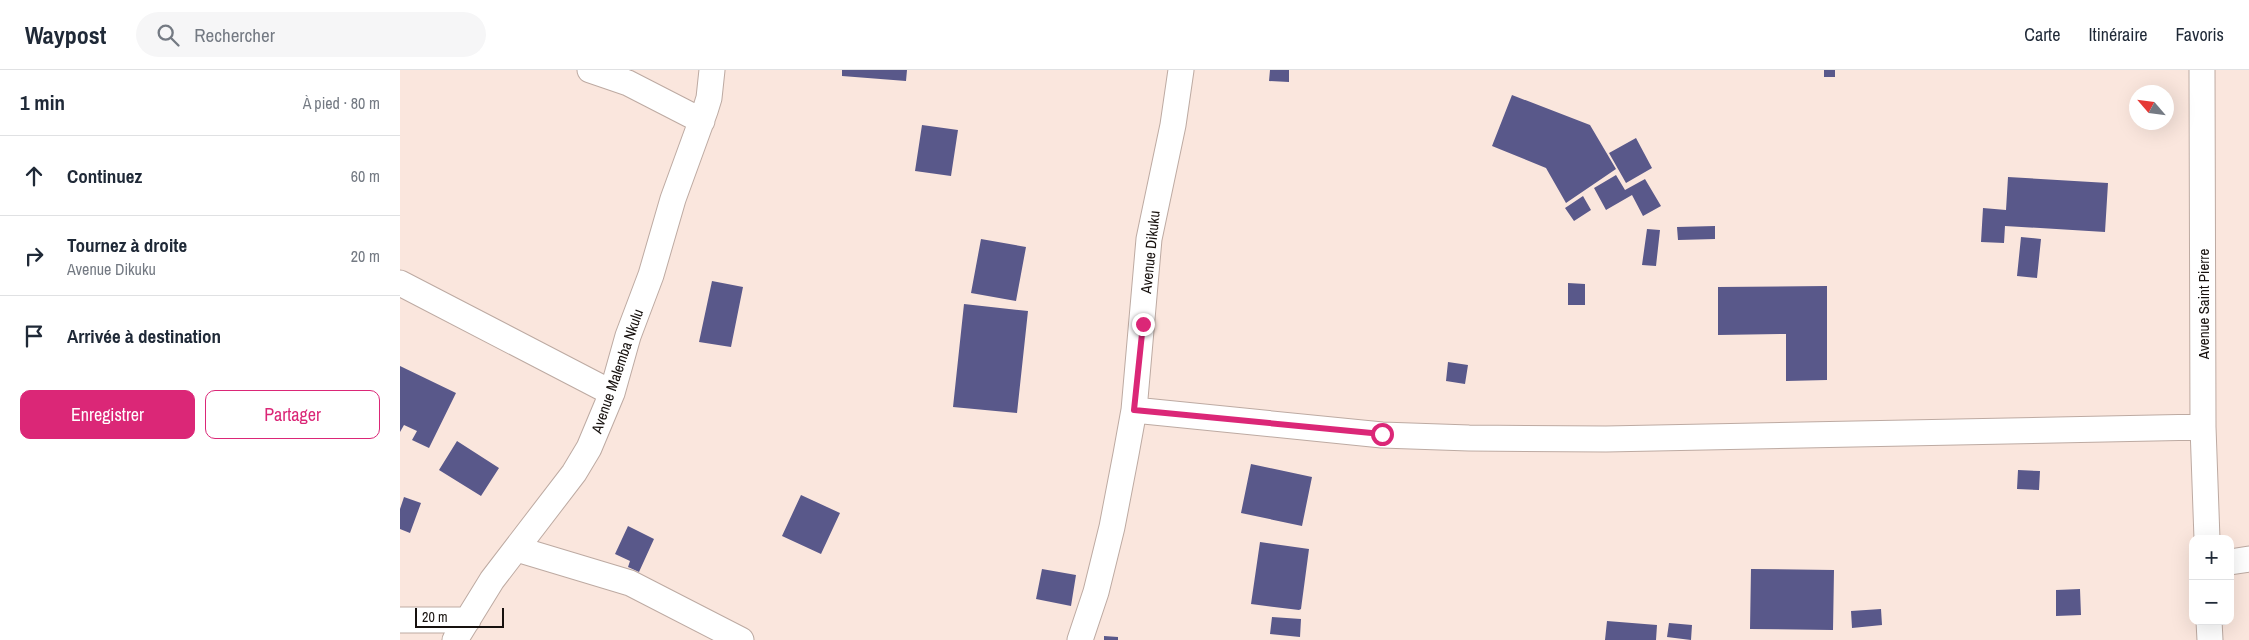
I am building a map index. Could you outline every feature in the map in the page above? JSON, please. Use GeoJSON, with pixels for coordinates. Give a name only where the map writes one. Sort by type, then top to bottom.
{"type":"FeatureCollection","features":[{"type":"Feature","properties":{"kind":"street"},"geometry":{"type":"LineString","coordinates":[[590,70],[628,83],[702,120]]}},
{"type":"Feature","properties":{"kind":"street","name":"Avenue Malemba Nkulu"},"geometry":{"type":"LineString","coordinates":[[462,630],[492,580],[517,549],[589,448],[612,393],[628,336],[651,275],[673,199],[702,120],[709,98],[712,70]]}},
{"type":"Feature","properties":{"kind":"street","name":"Avenue Dikuku"},"geometry":{"type":"LineString","coordinates":[[1080,640],[1096,592],[1112,527],[1134,410],[1149,239],[1173,125],[1182,70]]}},
{"type":"Feature","properties":{"kind":"street","name":"Avenue Saint Pierre"},"geometry":{"type":"LineString","coordinates":[[2202,70],[2203,427],[2207,535]]}},
{"type":"Feature","properties":{"kind":"street"},"geometry":{"type":"LineString","coordinates":[[400,283],[612,393]]}},
{"type":"Feature","properties":{"kind":"street"},"geometry":{"type":"LineString","coordinates":[[1134,410],[1382,434],[1469,438],[1606,440],[2203,427]]}},
{"type":"Feature","properties":{"kind":"street"},"geometry":{"type":"LineString","coordinates":[[517,549],[630,582],[741,640]]}},
{"type":"Feature","properties":{"kind":"street"},"geometry":{"type":"LineString","coordinates":[[2234,562],[2249,560]]}},
{"type":"Feature","properties":{"kind":"street"},"geometry":{"type":"LineString","coordinates":[[400,620],[462,630]]}},
{"type":"Feature","properties":{"kind":"street"},"geometry":{"type":"LineString","coordinates":[[2209,625],[2210,640]]}},
{"type":"Feature","properties":{"kind":"building"},"geometry":{"type":"Polygon","coordinates":[[[842,70],[907,70],[906,81],[842,76],[842,70]]]}},
{"type":"Feature","properties":{"kind":"building"},"geometry":{"type":"Polygon","coordinates":[[[1270,70],[1289,70],[1289,82],[1269,81],[1270,70]]]}},
{"type":"Feature","properties":{"kind":"building"},"geometry":{"type":"Polygon","coordinates":[[[1824,70],[1835,70],[1835,77],[1824,77],[1824,70]]]}},
{"type":"Feature","properties":{"kind":"building"},"geometry":{"type":"Polygon","coordinates":[[[1512,95],[1590,125],[1616,169],[1566,203],[1546,168],[1492,146],[1512,95]]]}},
{"type":"Feature","properties":{"kind":"building"},"geometry":{"type":"Polygon","coordinates":[[[922,125],[958,130],[951,176],[915,171],[922,125]]]}},
{"type":"Feature","properties":{"kind":"building"},"geometry":{"type":"Polygon","coordinates":[[[1636,138],[1652,168],[1626,183],[1609,153],[1636,138]]]}},
{"type":"Feature","properties":{"kind":"building"},"geometry":{"type":"Polygon","coordinates":[[[1616,175],[1625,190],[1645,179],[1661,206],[1643,216],[1632,195],[1606,210],[1594,188],[1616,175]]]}},
{"type":"Feature","properties":{"kind":"building"},"geometry":{"type":"Polygon","coordinates":[[[2008,177],[2108,183],[2105,232],[2005,226],[2004,243],[1981,242],[1983,208],[2006,210],[2008,177]]]}},
{"type":"Feature","properties":{"kind":"building"},"geometry":{"type":"Polygon","coordinates":[[[1583,196],[1591,210],[1574,221],[1565,208],[1583,196]]]}},
{"type":"Feature","properties":{"kind":"building"},"geometry":{"type":"Polygon","coordinates":[[[1715,226],[1715,239],[1678,240],[1677,227],[1715,226]]]}},
{"type":"Feature","properties":{"kind":"building"},"geometry":{"type":"Polygon","coordinates":[[[1647,229],[1660,230],[1656,266],[1642,265],[1647,229]]]}},
{"type":"Feature","properties":{"kind":"building"},"geometry":{"type":"Polygon","coordinates":[[[2021,237],[2041,239],[2037,278],[2017,276],[2021,237]]]}},
{"type":"Feature","properties":{"kind":"building"},"geometry":{"type":"Polygon","coordinates":[[[981,239],[1026,247],[1016,301],[971,293],[981,239]]]}},
{"type":"Feature","properties":{"kind":"building"},"geometry":{"type":"Polygon","coordinates":[[[712,281],[743,287],[731,347],[699,342],[712,281]]]}},
{"type":"Feature","properties":{"kind":"building"},"geometry":{"type":"Polygon","coordinates":[[[1568,283],[1585,284],[1585,305],[1568,305],[1568,283]]]}},
{"type":"Feature","properties":{"kind":"building"},"geometry":{"type":"Polygon","coordinates":[[[1827,286],[1827,380],[1786,381],[1786,334],[1718,335],[1718,287],[1827,286]]]}},
{"type":"Feature","properties":{"kind":"building"},"geometry":{"type":"Polygon","coordinates":[[[964,304],[1028,311],[1017,413],[953,407],[964,304]]]}},
{"type":"Feature","properties":{"kind":"building"},"geometry":{"type":"Polygon","coordinates":[[[1448,362],[1468,365],[1465,384],[1446,381],[1448,362]]]}},
{"type":"Feature","properties":{"kind":"building"},"geometry":{"type":"Polygon","coordinates":[[[400,366],[456,393],[429,448],[412,440],[417,431],[404,425],[400,432],[400,366]]]}},
{"type":"Feature","properties":{"kind":"building"},"geometry":{"type":"Polygon","coordinates":[[[457,441],[499,468],[481,496],[439,470],[457,441]]]}},
{"type":"Feature","properties":{"kind":"building"},"geometry":{"type":"Polygon","coordinates":[[[1251,464],[1312,477],[1302,526],[1241,513],[1251,464]]]}},
{"type":"Feature","properties":{"kind":"building"},"geometry":{"type":"Polygon","coordinates":[[[2018,470],[2040,471],[2039,490],[2017,489],[2018,470]]]}},
{"type":"Feature","properties":{"kind":"building"},"geometry":{"type":"Polygon","coordinates":[[[801,495],[840,513],[821,554],[782,536],[801,495]]]}},
{"type":"Feature","properties":{"kind":"building"},"geometry":{"type":"Polygon","coordinates":[[[404,497],[421,503],[410,533],[400,529],[400,509],[404,497]]]}},
{"type":"Feature","properties":{"kind":"building"},"geometry":{"type":"Polygon","coordinates":[[[628,526],[654,539],[639,572],[628,567],[630,561],[615,554],[628,526]]]}},
{"type":"Feature","properties":{"kind":"building"},"geometry":{"type":"Polygon","coordinates":[[[1260,542],[1309,549],[1301,609],[1251,604],[1260,542]]]}},
{"type":"Feature","properties":{"kind":"building"},"geometry":{"type":"Polygon","coordinates":[[[1042,569],[1076,575],[1071,606],[1036,599],[1042,569]]]}},
{"type":"Feature","properties":{"kind":"building"},"geometry":{"type":"Polygon","coordinates":[[[1751,569],[1834,570],[1833,630],[1750,629],[1751,569]]]}},
{"type":"Feature","properties":{"kind":"building"},"geometry":{"type":"Polygon","coordinates":[[[2080,589],[2081,615],[2056,616],[2056,590],[2080,589]]]}},
{"type":"Feature","properties":{"kind":"building"},"geometry":{"type":"Polygon","coordinates":[[[1881,609],[1882,625],[1852,628],[1851,611],[1881,609]]]}},
{"type":"Feature","properties":{"kind":"building"},"geometry":{"type":"Polygon","coordinates":[[[1272,617],[1301,619],[1300,637],[1270,634],[1272,617]]]}},
{"type":"Feature","properties":{"kind":"building"},"geometry":{"type":"Polygon","coordinates":[[[1607,621],[1657,625],[1656,640],[1605,640],[1607,621]]]}},
{"type":"Feature","properties":{"kind":"building"},"geometry":{"type":"Polygon","coordinates":[[[1669,623],[1692,625],[1691,640],[1667,637],[1669,623]]]}},
{"type":"Feature","properties":{"kind":"building"},"geometry":{"type":"Polygon","coordinates":[[[1104,636],[1118,637],[1118,640],[1104,640],[1104,636]]]}},
{"type":"Feature","properties":{"kind":"route"},"geometry":{"type":"LineString","coordinates":[[1143,324],[1134,410],[1382,434]]}}]}
